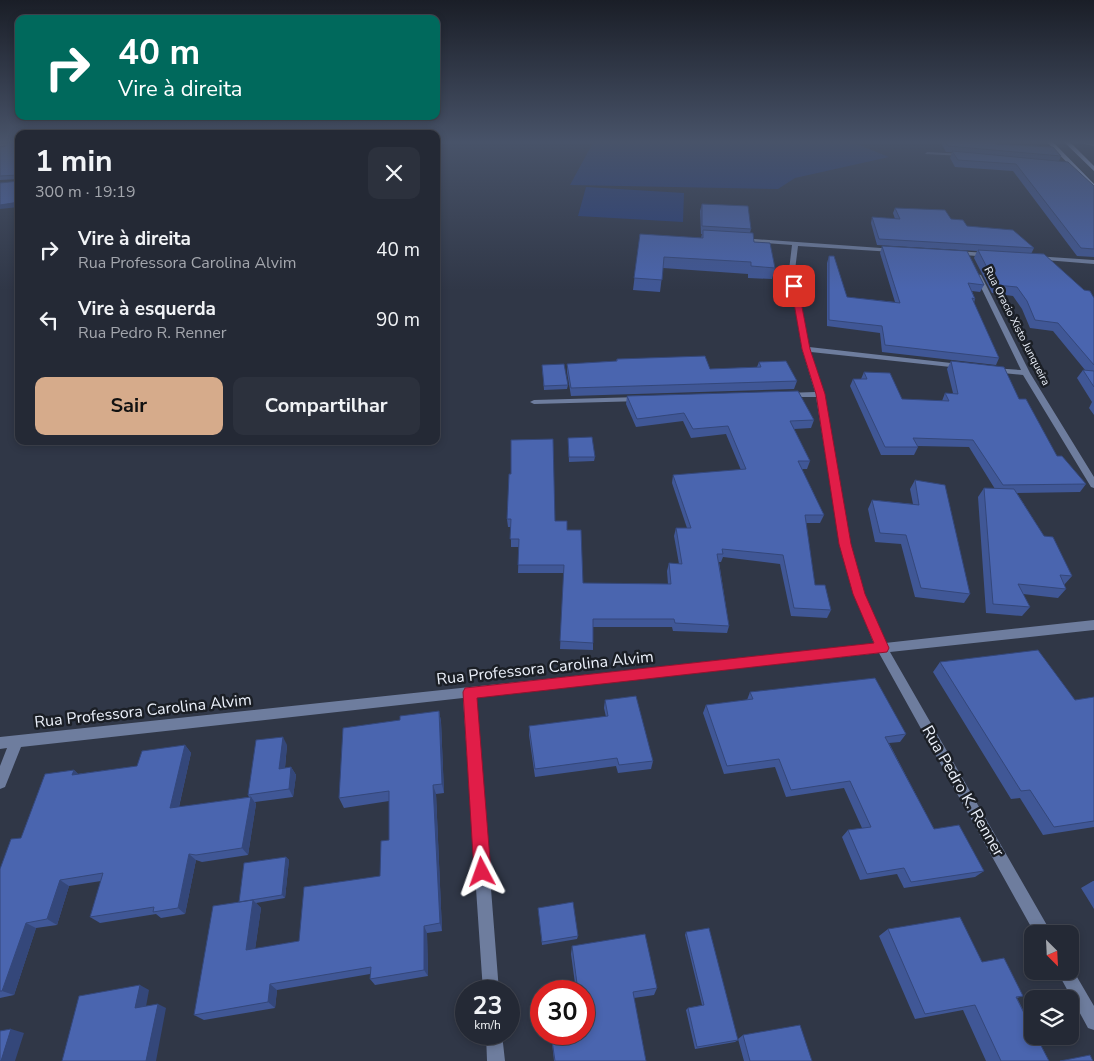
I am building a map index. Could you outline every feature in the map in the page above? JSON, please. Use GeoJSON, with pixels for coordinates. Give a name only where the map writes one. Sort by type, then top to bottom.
{"type":"FeatureCollection","features":[{"type":"Feature","properties":{"kind":"street"},"geometry":{"type":"LineString","coordinates":[[737,240],[900,250]]}},
{"type":"Feature","properties":{"kind":"street","name":"Rua Pedro K. Renner"},"geometry":{"type":"LineString","coordinates":[[795,244],[792,270],[806,349],[820,394],[845,544],[859,594],[882,648],[1039,925]]}},
{"type":"Feature","properties":{"kind":"street"},"geometry":{"type":"LineString","coordinates":[[948,253],[996,256]]}},
{"type":"Feature","properties":{"kind":"street","name":"Rua Oracio Xisto Junqueira"},"geometry":{"type":"LineString","coordinates":[[967,254],[972,262]]}},
{"type":"Feature","properties":{"kind":"street"},"geometry":{"type":"LineString","coordinates":[[1024,258],[1094,262]]}},
{"type":"Feature","properties":{"kind":"street","name":"Rua Oracio Xisto Junqueira"},"geometry":{"type":"LineString","coordinates":[[976,271],[1026,373],[1094,485]]}},
{"type":"Feature","properties":{"kind":"street"},"geometry":{"type":"LineString","coordinates":[[806,349],[969,367]]}},
{"type":"Feature","properties":{"kind":"street"},"geometry":{"type":"LineString","coordinates":[[988,369],[1026,373]]}},
{"type":"Feature","properties":{"kind":"street"},"geometry":{"type":"LineString","coordinates":[[781,395],[820,394]]}},
{"type":"Feature","properties":{"kind":"street"},"geometry":{"type":"LineString","coordinates":[[534,402],[652,399]]}},
{"type":"Feature","properties":{"kind":"street","name":"Rua Professora Carolina Alvim"},"geometry":{"type":"LineString","coordinates":[[0,743],[1094,625]]}},
{"type":"Feature","properties":{"kind":"street"},"geometry":{"type":"LineString","coordinates":[[470,692],[490,980]]}},
{"type":"Feature","properties":{"kind":"street"},"geometry":{"type":"LineString","coordinates":[[0,782],[17,741]]}},
{"type":"Feature","properties":{"kind":"street"},"geometry":{"type":"LineString","coordinates":[[1071,980],[1094,1022]]}},
{"type":"Feature","properties":{"kind":"street"},"geometry":{"type":"LineString","coordinates":[[495,1045],[496,1061]]}},
{"type":"Feature","properties":{"kind":"shaded area"},"geometry":{"type":"Polygon","coordinates":[[[585,191],[684,193],[683,222],[578,216],[585,191]]]}},
{"type":"Feature","properties":{"kind":"building"},"geometry":{"type":"Polygon","coordinates":[[[0,191],[15,191],[15,203],[0,205],[0,191]]]}},
{"type":"Feature","properties":{"kind":"building"},"geometry":{"type":"Polygon","coordinates":[[[1037,191],[1094,191],[1094,249],[1081,248],[1037,191]]]}},
{"type":"Feature","properties":{"kind":"building"},"geometry":{"type":"Polygon","coordinates":[[[702,204],[748,206],[751,229],[702,226],[702,204]]]}},
{"type":"Feature","properties":{"kind":"building"},"geometry":{"type":"Polygon","coordinates":[[[895,208],[945,210],[951,219],[963,220],[967,226],[1013,230],[1034,248],[879,239],[872,217],[900,219],[895,208]]]}},
{"type":"Feature","properties":{"kind":"building"},"geometry":{"type":"Polygon","coordinates":[[[703,230],[753,233],[754,242],[770,243],[775,268],[751,266],[751,262],[664,257],[662,280],[634,278],[640,234],[703,238],[703,230]]]}},
{"type":"Feature","properties":{"kind":"building"},"geometry":{"type":"Polygon","coordinates":[[[882,246],[967,251],[984,285],[968,283],[975,299],[972,298],[999,358],[885,345],[882,326],[829,320],[829,256],[834,256],[847,297],[900,303],[882,246]]]}},
{"type":"Feature","properties":{"kind":"building"},"geometry":{"type":"Polygon","coordinates":[[[978,250],[1044,254],[1084,290],[1090,291],[1094,298],[1094,365],[1058,323],[1035,320],[1027,301],[1017,287],[996,285],[978,250]]]}},
{"type":"Feature","properties":{"kind":"building"},"geometry":{"type":"Polygon","coordinates":[[[705,356],[710,369],[761,367],[759,362],[786,361],[797,381],[571,388],[567,364],[617,361],[617,359],[705,356]]]}},
{"type":"Feature","properties":{"kind":"building"},"geometry":{"type":"Polygon","coordinates":[[[951,361],[1004,367],[1019,399],[1026,399],[1057,456],[1062,456],[1086,484],[1003,485],[973,440],[913,438],[918,447],[885,447],[853,379],[867,379],[864,372],[890,373],[902,399],[949,401],[945,393],[958,394],[951,361]]]}},
{"type":"Feature","properties":{"kind":"building"},"geometry":{"type":"Polygon","coordinates":[[[564,364],[568,385],[544,386],[542,365],[564,364]]]}},
{"type":"Feature","properties":{"kind":"building"},"geometry":{"type":"Polygon","coordinates":[[[1083,370],[1094,371],[1094,387],[1083,370]]]}},
{"type":"Feature","properties":{"kind":"building"},"geometry":{"type":"Polygon","coordinates":[[[798,391],[814,420],[790,421],[810,461],[798,461],[824,515],[805,515],[815,585],[825,585],[831,610],[794,608],[783,555],[722,549],[723,554],[717,554],[729,626],[675,623],[674,619],[593,619],[593,643],[560,641],[564,565],[518,565],[519,539],[510,539],[511,519],[507,519],[509,474],[511,474],[511,440],[553,439],[555,521],[567,521],[567,530],[581,530],[583,583],[671,584],[669,563],[682,564],[676,528],[691,528],[673,475],[746,469],[728,426],[693,429],[684,413],[637,419],[627,396],[798,391]]]}},
{"type":"Feature","properties":{"kind":"building"},"geometry":{"type":"Polygon","coordinates":[[[592,437],[595,457],[569,457],[568,438],[592,437]]]}},
{"type":"Feature","properties":{"kind":"building"},"geometry":{"type":"Polygon","coordinates":[[[915,480],[945,485],[970,594],[921,588],[906,535],[880,533],[872,500],[919,505],[915,480]]]}},
{"type":"Feature","properties":{"kind":"building"},"geometry":{"type":"Polygon","coordinates":[[[984,488],[1014,489],[1044,536],[1053,537],[1072,576],[1060,575],[1066,589],[1018,584],[1030,607],[993,604],[984,488]]]}},
{"type":"Feature","properties":{"kind":"building"},"geometry":{"type":"Polygon","coordinates":[[[1038,650],[1075,700],[1094,697],[1094,821],[1054,827],[1030,790],[1021,791],[940,662],[1038,650]]]}},
{"type":"Feature","properties":{"kind":"building"},"geometry":{"type":"Polygon","coordinates":[[[875,678],[906,734],[885,737],[934,829],[959,825],[984,871],[911,882],[904,868],[867,874],[848,830],[871,827],[850,781],[791,790],[779,759],[727,766],[706,705],[753,699],[750,692],[875,678]]]}},
{"type":"Feature","properties":{"kind":"building"},"geometry":{"type":"Polygon","coordinates":[[[636,696],[653,761],[619,765],[617,758],[535,769],[529,726],[608,716],[605,700],[636,696]]]}},
{"type":"Feature","properties":{"kind":"building"},"geometry":{"type":"Polygon","coordinates":[[[439,711],[442,784],[433,785],[440,923],[424,926],[424,970],[370,979],[371,967],[270,984],[268,1002],[194,1015],[213,906],[253,900],[246,950],[299,941],[304,887],[380,876],[381,841],[389,840],[389,791],[339,798],[343,728],[400,720],[400,716],[439,711]]]}},
{"type":"Feature","properties":{"kind":"building"},"geometry":{"type":"Polygon","coordinates":[[[283,737],[279,769],[291,767],[289,789],[248,795],[256,740],[283,737]]]}},
{"type":"Feature","properties":{"kind":"building"},"geometry":{"type":"Polygon","coordinates":[[[185,745],[170,808],[251,797],[242,848],[196,855],[189,854],[178,908],[153,912],[154,907],[90,917],[103,873],[60,880],[47,919],[26,923],[2,991],[0,991],[0,869],[11,839],[21,838],[45,774],[74,770],[72,775],[137,766],[142,751],[185,745]]]}},
{"type":"Feature","properties":{"kind":"building"},"geometry":{"type":"Polygon","coordinates":[[[286,857],[282,895],[239,902],[244,863],[286,857]]]}},
{"type":"Feature","properties":{"kind":"building"},"geometry":{"type":"Polygon","coordinates":[[[573,902],[578,936],[542,942],[538,908],[573,902]]]}},
{"type":"Feature","properties":{"kind":"building"},"geometry":{"type":"Polygon","coordinates":[[[960,917],[982,962],[1004,958],[1023,996],[1016,997],[1024,1013],[1024,1045],[1041,1045],[1049,1061],[1001,1061],[975,1005],[925,1014],[888,929],[960,917]]]}},
{"type":"Feature","properties":{"kind":"building"},"geometry":{"type":"Polygon","coordinates":[[[709,928],[738,1040],[697,1047],[688,1008],[704,1005],[686,932],[709,928]]]}},
{"type":"Feature","properties":{"kind":"building"},"geometry":{"type":"Polygon","coordinates":[[[645,934],[657,988],[633,992],[646,1061],[555,1061],[553,1045],[595,1045],[595,980],[577,980],[572,946],[645,934]]]}},
{"type":"Feature","properties":{"kind":"building"},"geometry":{"type":"Polygon","coordinates":[[[140,985],[135,1008],[158,1004],[146,1061],[62,1061],[79,996],[140,985]]]}},
{"type":"Feature","properties":{"kind":"building"},"geometry":{"type":"Polygon","coordinates":[[[800,1025],[812,1061],[750,1061],[743,1035],[800,1025]]]}},
{"type":"Feature","properties":{"kind":"building"},"geometry":{"type":"Polygon","coordinates":[[[11,1029],[1,1061],[0,1061],[0,1031],[11,1029]]]}},
{"type":"Feature","properties":{"kind":"building"},"geometry":{"type":"Polygon","coordinates":[[[1090,1055],[1093,1061],[1060,1061],[1090,1055]]]}},
{"type":"Feature","properties":{"kind":"route"},"geometry":{"type":"LineString","coordinates":[[482,872],[470,692],[882,648],[859,594],[845,544],[820,394],[806,349],[794,286]]}}]}
